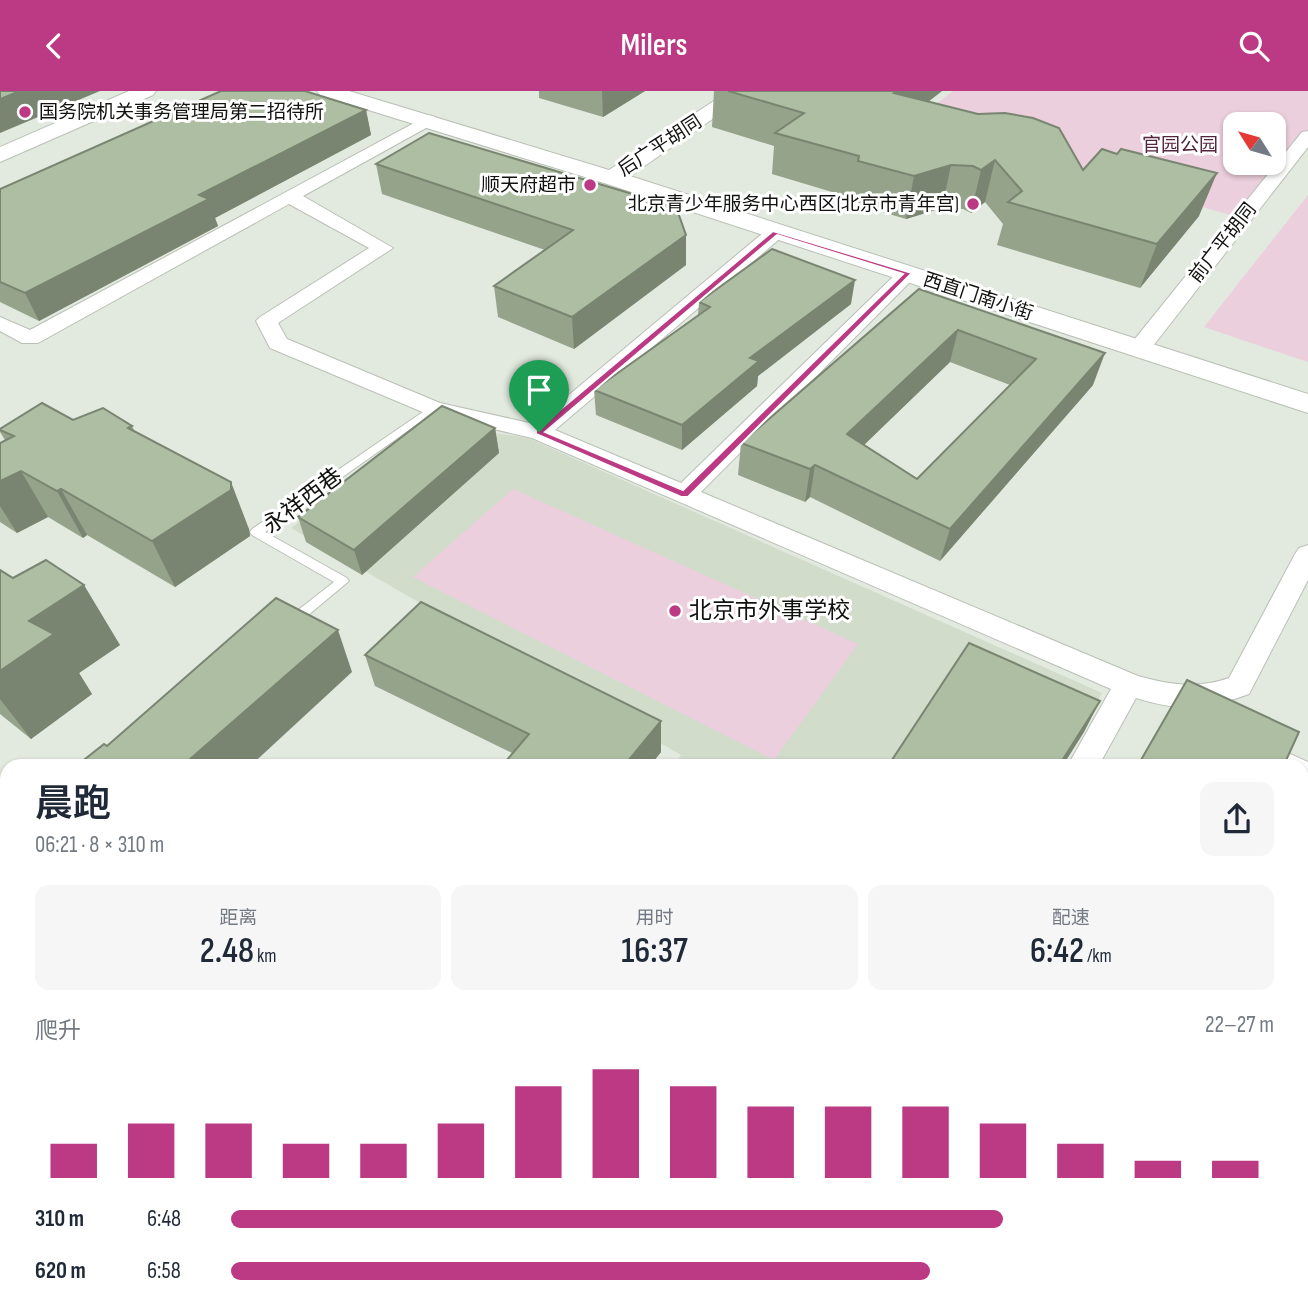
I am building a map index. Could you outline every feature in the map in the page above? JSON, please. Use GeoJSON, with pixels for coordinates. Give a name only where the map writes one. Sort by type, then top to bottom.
{"type":"FeatureCollection","features":[{"type":"Feature","properties":{"kind":"main road"},"geometry":{"type":"LineString","coordinates":[[0,155],[146,91]]}},
{"type":"Feature","properties":{"kind":"main road","name":"西直门南小街"},"geometry":{"type":"LineString","coordinates":[[327,91],[612,178],[1308,404]]}},
{"type":"Feature","properties":{"kind":"main road","name":"后广平胡同"},"geometry":{"type":"LineString","coordinates":[[612,178],[743,91]]}},
{"type":"Feature","properties":{"kind":"street"},"geometry":{"type":"LineString","coordinates":[[0,323],[30,338],[429,120]]}},
{"type":"Feature","properties":{"kind":"street","name":"前广平胡同"},"geometry":{"type":"LineString","coordinates":[[1138,350],[1308,136]]}},
{"type":"Feature","properties":{"kind":"street"},"geometry":{"type":"LineString","coordinates":[[290,197],[383,248],[267,321],[278,343],[433,408],[539,432],[1129,684],[1179,699],[1215,696],[1239,686],[1308,554]]}},
{"type":"Feature","properties":{"kind":"street"},"geometry":{"type":"LineString","coordinates":[[539,432],[776,232]]}},
{"type":"Feature","properties":{"kind":"street"},"geometry":{"type":"LineString","coordinates":[[684,494],[908,273]]}},
{"type":"Feature","properties":{"kind":"street"},"geometry":{"type":"LineString","coordinates":[[1087,759],[1129,684]]}},
{"type":"Feature","properties":{"kind":"lane","name":"永祥西巷"},"geometry":{"type":"LineString","coordinates":[[278,632],[343,581],[256,532],[433,408]]}},
{"type":"Feature","properties":{"kind":"shaded area","name":"北京市外事学校"},"geometry":{"type":"Polygon","coordinates":[[[435,424],[528,438],[1102,693],[1065,759],[678,759],[681,755],[291,528],[435,424]]]}},
{"type":"Feature","properties":{"kind":"green space","name":"官园公园"},"geometry":{"type":"Polygon","coordinates":[[[953,91],[1308,91],[1308,131],[1286,160],[1286,112],[1223,112],[1223,175],[1274,175],[1241,218],[910,124],[953,91]]]}},
{"type":"Feature","properties":{"kind":"green space"},"geometry":{"type":"Polygon","coordinates":[[[1308,195],[1308,362],[1204,327],[1308,195]]]}},
{"type":"Feature","properties":{"kind":"green space"},"geometry":{"type":"Polygon","coordinates":[[[513,489],[858,644],[775,759],[772,759],[413,577],[513,489]]]}},
{"type":"Feature","properties":{"kind":"building"},"geometry":{"type":"Polygon","coordinates":[[[0,91],[20,91],[0,99],[0,91]]]}},
{"type":"Feature","properties":{"kind":"building"},"geometry":{"type":"Polygon","coordinates":[[[221,91],[305,91],[366,110],[199,195],[209,199],[25,293],[0,282],[0,189],[221,91]]]}},
{"type":"Feature","properties":{"kind":"building"},"geometry":{"type":"Polygon","coordinates":[[[728,91],[897,91],[894,93],[978,114],[1005,113],[1033,118],[1059,128],[1083,170],[1102,149],[1117,154],[1121,149],[1217,173],[1157,244],[1008,202],[1022,191],[995,160],[981,170],[973,166],[951,165],[914,176],[858,161],[859,156],[775,133],[804,113],[728,91]]]}},
{"type":"Feature","properties":{"kind":"building"},"geometry":{"type":"Polygon","coordinates":[[[429,133],[676,207],[686,235],[572,317],[494,286],[573,230],[376,164],[429,133]]]}},
{"type":"Feature","properties":{"kind":"building"},"geometry":{"type":"Polygon","coordinates":[[[772,249],[855,280],[750,358],[759,361],[682,425],[594,390],[710,307],[699,302],[772,249]]]}},
{"type":"Feature","properties":{"kind":"building"},"geometry":{"type":"Polygon","coordinates":[[[919,289],[1105,353],[950,529],[815,465],[810,469],[741,443],[919,289]],[[958,330],[847,434],[917,479],[1036,359],[958,330]]]}},
{"type":"Feature","properties":{"kind":"building"},"geometry":{"type":"Polygon","coordinates":[[[42,403],[73,420],[103,408],[132,426],[128,428],[231,482],[231,490],[152,541],[61,489],[57,491],[21,471],[0,481],[0,443],[14,436],[0,429],[42,403]]]}},
{"type":"Feature","properties":{"kind":"building"},"geometry":{"type":"Polygon","coordinates":[[[442,406],[495,428],[354,550],[298,517],[442,406]]]}},
{"type":"Feature","properties":{"kind":"building"},"geometry":{"type":"Polygon","coordinates":[[[46,560],[84,585],[29,621],[54,634],[0,671],[0,570],[13,578],[46,560]]]}},
{"type":"Feature","properties":{"kind":"building"},"geometry":{"type":"Polygon","coordinates":[[[276,598],[338,630],[190,759],[85,759],[104,744],[107,746],[276,598]]]}},
{"type":"Feature","properties":{"kind":"building"},"geometry":{"type":"Polygon","coordinates":[[[421,602],[661,721],[630,759],[508,759],[529,734],[365,655],[421,602]]]}},
{"type":"Feature","properties":{"kind":"building"},"geometry":{"type":"Polygon","coordinates":[[[969,643],[1100,701],[1063,759],[893,759],[969,643]]]}},
{"type":"Feature","properties":{"kind":"building"},"geometry":{"type":"Polygon","coordinates":[[[1187,680],[1299,732],[1287,759],[1142,759],[1187,680]]]}},
{"type":"Feature","properties":{"kind":"place","name":"国务院机关事务管理局第二招待所"},"geometry":{"type":"Point","coordinates":[25,112]}},
{"type":"Feature","properties":{"kind":"place","name":"顺天府超市"},"geometry":{"type":"Point","coordinates":[590,185]}},
{"type":"Feature","properties":{"kind":"place","name":"北京青少年服务中心西区(北京市青年宫)"},"geometry":{"type":"Point","coordinates":[973,204]}},
{"type":"Feature","properties":{"kind":"place","name":"北京市外事学校"},"geometry":{"type":"Point","coordinates":[675,611]}},
{"type":"Feature","properties":{"kind":"route"},"geometry":{"type":"LineString","coordinates":[[776,232],[908,273],[684,494],[539,432],[776,232]]}}]}
